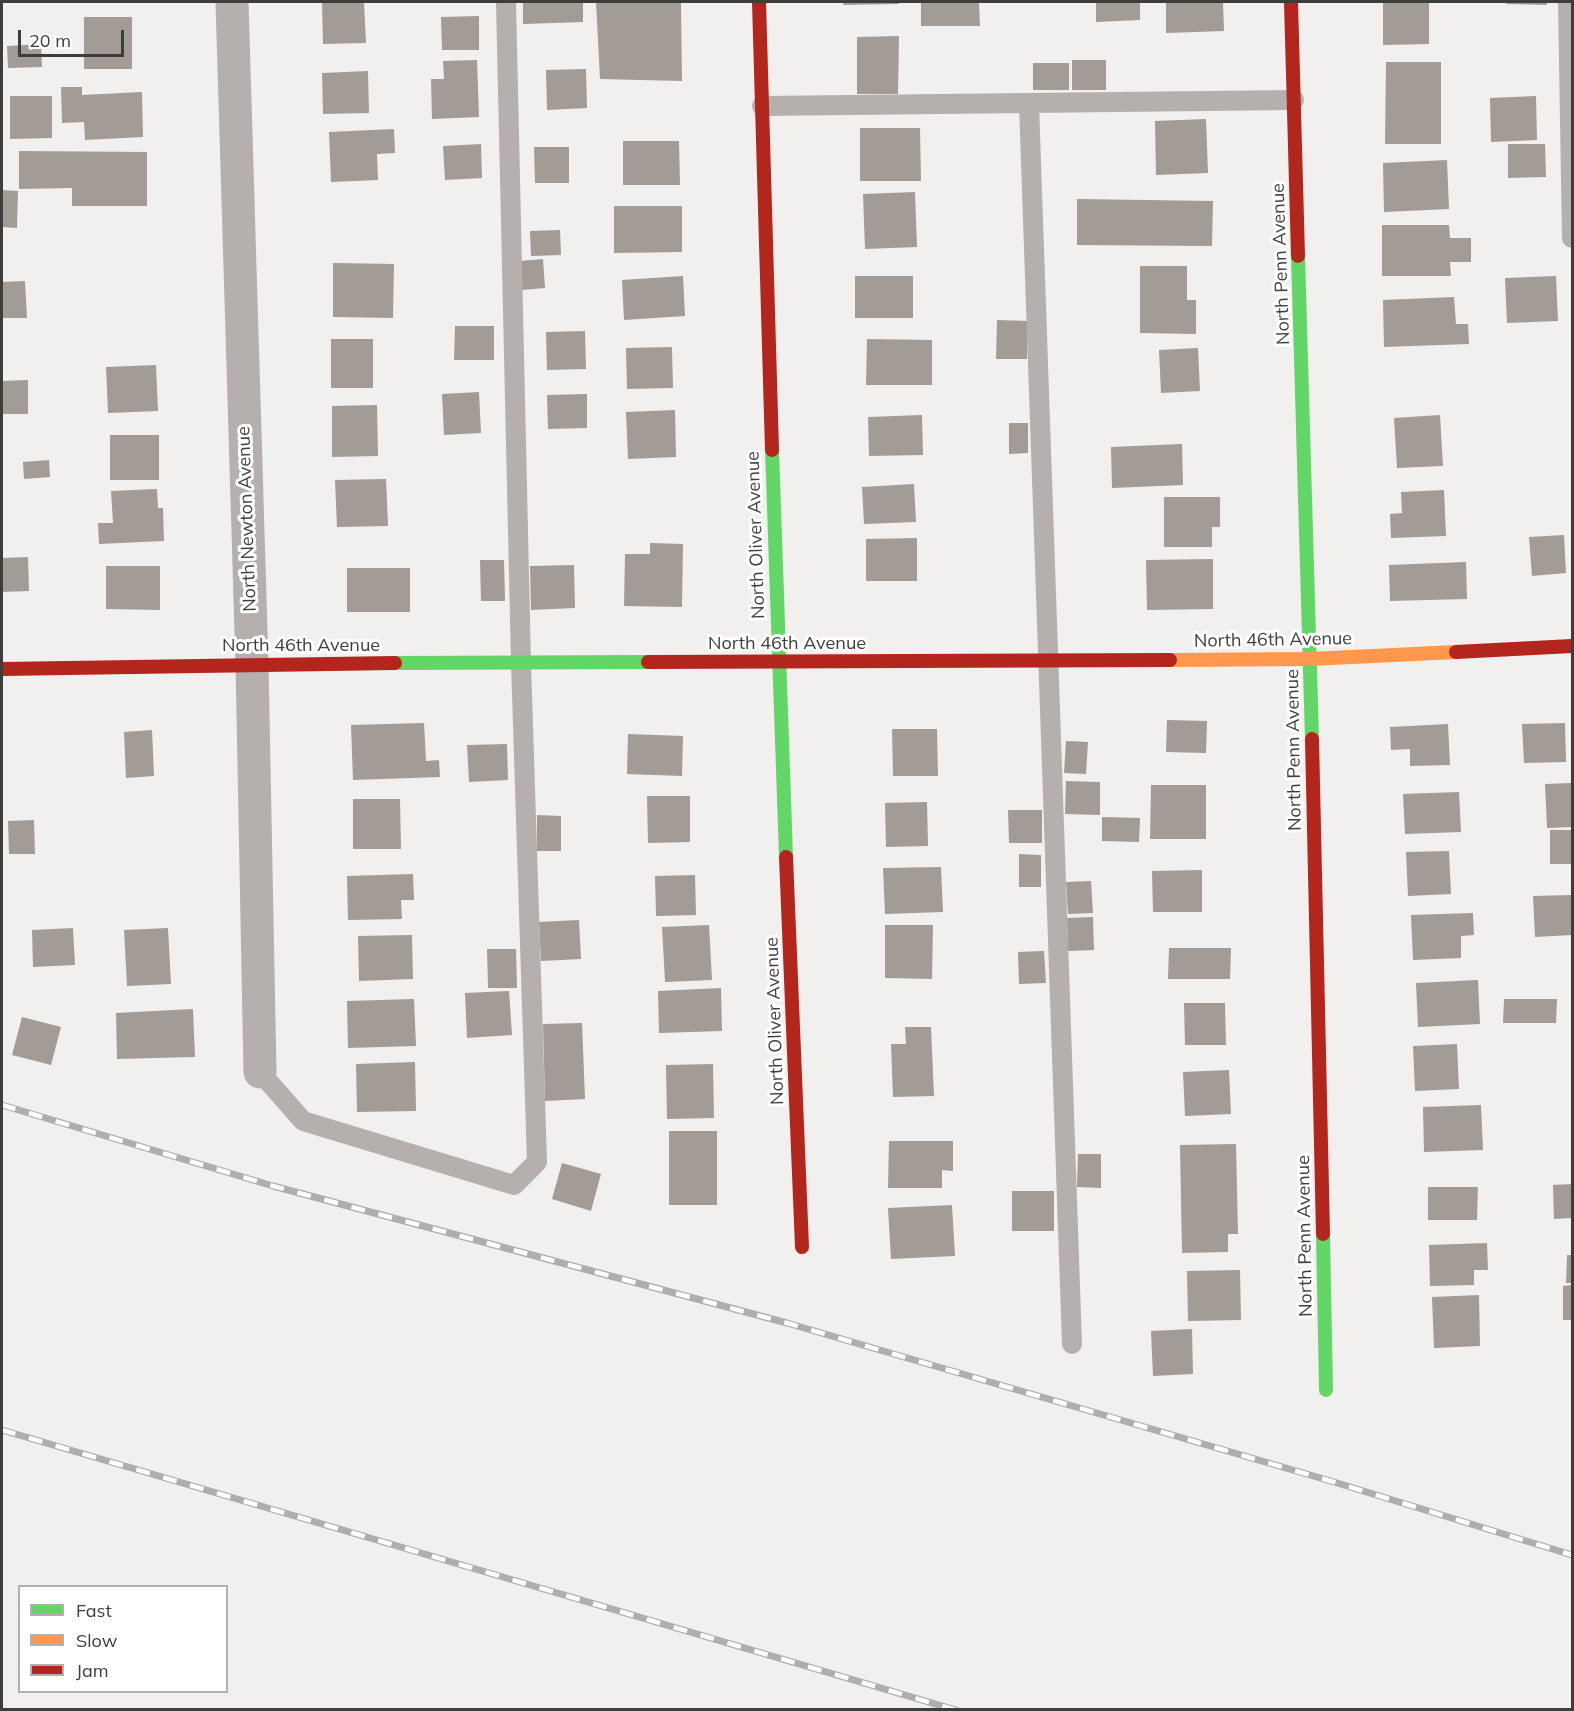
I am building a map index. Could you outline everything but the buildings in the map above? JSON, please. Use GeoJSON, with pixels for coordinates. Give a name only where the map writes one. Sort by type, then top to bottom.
{"type":"FeatureCollection","features":[{"type":"Feature","properties":{"kind":"street","name":"North Newton Avenue"},"geometry":{"type":"LineString","coordinates":[[232,2],[252,664],[260,1072]]}},
{"type":"Feature","properties":{"kind":"street","name":"North Oliver Avenue"},"geometry":{"type":"LineString","coordinates":[[759,2],[778,662],[802,1247]]}},
{"type":"Feature","properties":{"kind":"street","name":"North Penn Avenue"},"geometry":{"type":"LineString","coordinates":[[1291,2],[1310,659],[1326,1390]]}},
{"type":"Feature","properties":{"kind":"street","name":"North 46th Avenue"},"geometry":{"type":"LineString","coordinates":[[2,669],[252,664],[1310,659],[1572,646]]}},
{"type":"Feature","properties":{"kind":"lane"},"geometry":{"type":"LineString","coordinates":[[260,1072],[303,1121],[514,1185],[537,1162],[521,663],[506,2]]}},
{"type":"Feature","properties":{"kind":"lane"},"geometry":{"type":"LineString","coordinates":[[1568,2],[1572,237]]}},
{"type":"Feature","properties":{"kind":"lane"},"geometry":{"type":"LineString","coordinates":[[762,106],[1294,99]]}},
{"type":"Feature","properties":{"kind":"lane"},"geometry":{"type":"LineString","coordinates":[[1029,104],[1072,1344]]}},
{"type":"Feature","properties":{"kind":"railway"},"geometry":{"type":"LineString","coordinates":[[2,1105],[273,1186],[787,1323],[1334,1482],[1572,1555]]}},
{"type":"Feature","properties":{"kind":"railway"},"geometry":{"type":"LineString","coordinates":[[2,1430],[956,1710]]}},
{"type":"Feature","properties":{"kind":"traffic: fast"},"geometry":{"type":"LineString","coordinates":[[1298,256],[1312,739]]}},
{"type":"Feature","properties":{"kind":"traffic: fast"},"geometry":{"type":"LineString","coordinates":[[772,450],[786,857]]}},
{"type":"Feature","properties":{"kind":"traffic: fast"},"geometry":{"type":"LineString","coordinates":[[395,663],[648,662]]}},
{"type":"Feature","properties":{"kind":"traffic: fast"},"geometry":{"type":"LineString","coordinates":[[1323,1234],[1326,1390]]}},
{"type":"Feature","properties":{"kind":"traffic: slow"},"geometry":{"type":"LineString","coordinates":[[1170,660],[1310,659],[1456,652]]}},
{"type":"Feature","properties":{"kind":"traffic: jam"},"geometry":{"type":"LineString","coordinates":[[759,2],[772,450]]}},
{"type":"Feature","properties":{"kind":"traffic: jam"},"geometry":{"type":"LineString","coordinates":[[1291,2],[1298,256]]}},
{"type":"Feature","properties":{"kind":"traffic: jam"},"geometry":{"type":"LineString","coordinates":[[1456,652],[1572,646]]}},
{"type":"Feature","properties":{"kind":"traffic: jam"},"geometry":{"type":"LineString","coordinates":[[648,662],[1170,660]]}},
{"type":"Feature","properties":{"kind":"traffic: jam"},"geometry":{"type":"LineString","coordinates":[[2,669],[395,663]]}},
{"type":"Feature","properties":{"kind":"traffic: jam"},"geometry":{"type":"LineString","coordinates":[[1312,739],[1323,1234]]}},
{"type":"Feature","properties":{"kind":"traffic: jam"},"geometry":{"type":"LineString","coordinates":[[786,857],[802,1247]]}}]}
